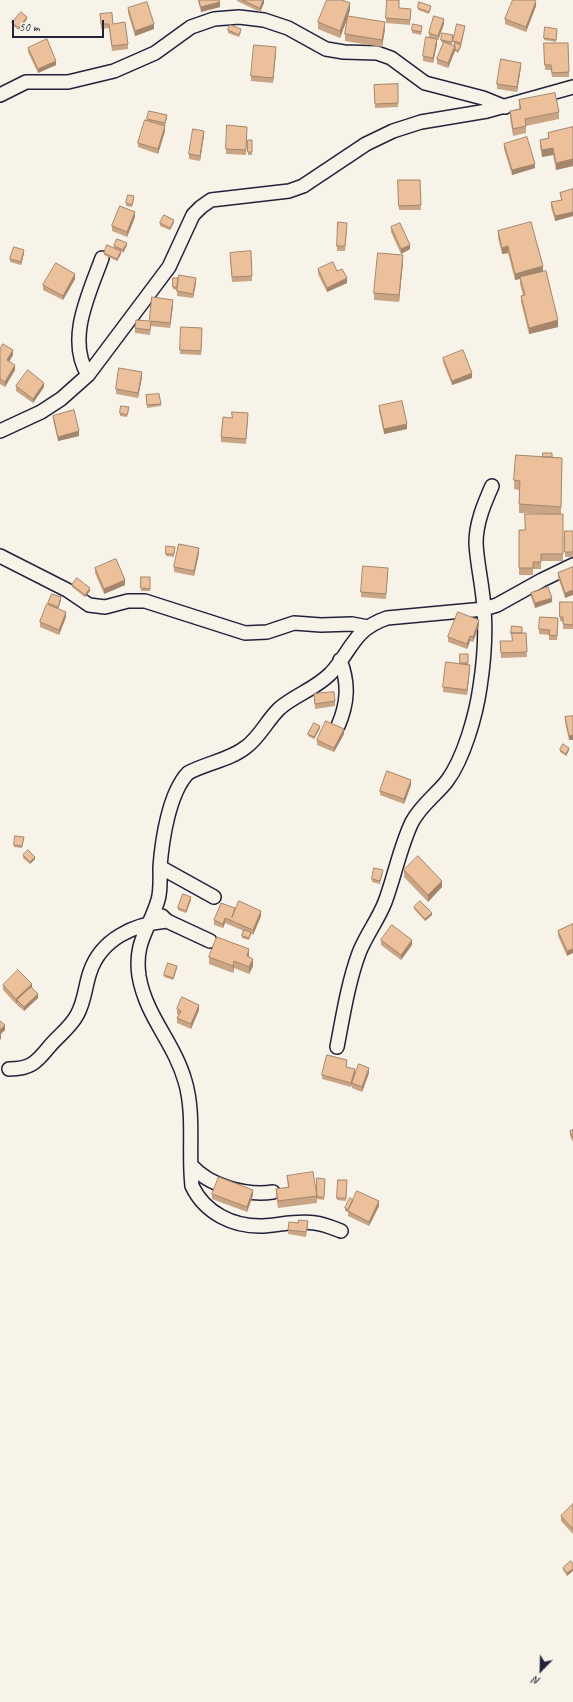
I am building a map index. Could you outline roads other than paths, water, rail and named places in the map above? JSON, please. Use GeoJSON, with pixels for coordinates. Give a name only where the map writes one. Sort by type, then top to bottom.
{"type":"FeatureCollection","features":[{"type":"Feature","properties":{"kind":"street"},"geometry":{"type":"LineString","coordinates":[[0,95],[26,82],[68,82],[114,71],[155,53],[191,27],[214,19],[239,17],[264,20],[288,28],[326,49],[344,52],[377,53],[391,58],[424,83],[483,98],[505,107]]}},
{"type":"Feature","properties":{"kind":"street"},"geometry":{"type":"LineString","coordinates":[[0,431],[41,412],[61,399],[88,375],[169,267],[193,216],[201,207],[211,200],[289,191],[302,186],[366,144],[393,132],[421,122],[505,107],[573,87]]}},
{"type":"Feature","properties":{"kind":"street"},"geometry":{"type":"LineString","coordinates":[[88,375],[80,357],[80,331],[87,299],[102,258]]}},
{"type":"Feature","properties":{"kind":"street"},"geometry":{"type":"LineString","coordinates":[[337,1047],[348,991],[359,954],[385,902],[406,837],[413,821],[423,806],[446,782],[455,768],[470,728],[480,689],[485,649],[484,609],[476,543],[480,516],[492,486]]}},
{"type":"Feature","properties":{"kind":"street"},"geometry":{"type":"LineString","coordinates":[[0,556],[67,590],[89,605],[97,607],[128,601],[145,601],[245,633],[267,632],[294,623],[321,625],[352,624],[368,627]]}},
{"type":"Feature","properties":{"kind":"street"},"geometry":{"type":"LineString","coordinates":[[210,941],[166,921],[161,915],[158,900],[163,840],[169,814],[182,780],[188,773],[196,768],[244,749],[254,741],[280,708],[292,699],[319,684],[331,673],[357,637],[368,627],[387,618],[484,609],[497,605],[542,580],[573,566]]}},
{"type":"Feature","properties":{"kind":"street"},"geometry":{"type":"LineString","coordinates":[[338,726],[346,705],[347,693],[346,682],[340,660]]}},
{"type":"Feature","properties":{"kind":"street"},"geometry":{"type":"LineString","coordinates":[[160,867],[214,897]]}},
{"type":"Feature","properties":{"kind":"street"},"geometry":{"type":"LineString","coordinates":[[158,900],[148,923],[138,954],[139,974],[148,1009],[173,1052],[185,1081],[188,1096],[192,1186],[198,1198],[207,1207],[226,1219],[247,1225],[261,1226],[302,1222],[316,1223],[341,1231]]}},
{"type":"Feature","properties":{"kind":"street"},"geometry":{"type":"LineString","coordinates":[[9,1069],[21,1069],[33,1065],[68,1028],[77,1016],[84,1002],[90,973],[95,960],[103,949],[133,928],[148,923],[166,921]]}},
{"type":"Feature","properties":{"kind":"street"},"geometry":{"type":"LineString","coordinates":[[191,1165],[198,1174],[219,1184],[253,1193],[273,1192]]}}]}
